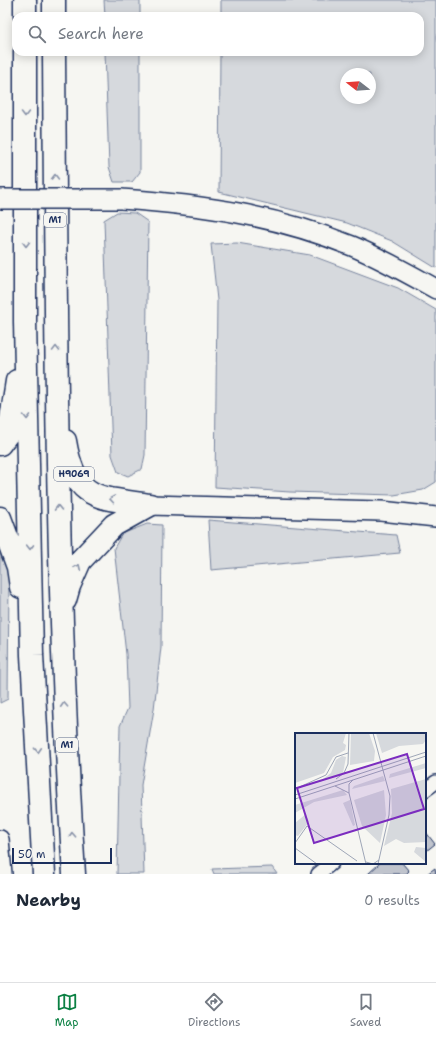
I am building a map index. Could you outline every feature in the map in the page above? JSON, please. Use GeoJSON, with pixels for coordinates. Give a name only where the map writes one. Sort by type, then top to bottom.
{"type":"FeatureCollection","features":[{"type":"Feature","properties":{"kind":"highway"},"geometry":{"type":"LineString","coordinates":[[25,0],[25,12]]}},
{"type":"Feature","properties":{"kind":"highway"},"geometry":{"type":"LineString","coordinates":[[54,0],[54,12]]}},
{"type":"Feature","properties":{"kind":"highway"},"geometry":{"type":"LineString","coordinates":[[25,56],[26,322],[32,655],[44,874]]}},
{"type":"Feature","properties":{"kind":"highway","name":"М1"},"geometry":{"type":"LineString","coordinates":[[54,56],[56,388],[61,617],[74,874]]}},
{"type":"Feature","properties":{"kind":"highway"},"geometry":{"type":"LineString","coordinates":[[0,444],[9,432],[26,322]]}},
{"type":"Feature","properties":{"kind":"highway","name":"Н9069"},"geometry":{"type":"LineString","coordinates":[[56,388],[67,452],[76,479],[85,490],[100,497],[150,505]]}},
{"type":"Feature","properties":{"kind":"highway"},"geometry":{"type":"LineString","coordinates":[[61,617],[69,586],[80,561],[114,525],[150,505]]}},
{"type":"Feature","properties":{"kind":"highway"},"geometry":{"type":"LineString","coordinates":[[0,518],[18,567],[32,655]]}},
{"type":"Feature","properties":{"kind":"main road"},"geometry":{"type":"LineString","coordinates":[[0,199],[121,199],[174,203],[264,217],[353,246],[436,289]]}},
{"type":"Feature","properties":{"kind":"main road","name":"Н9069"},"geometry":{"type":"LineString","coordinates":[[150,505],[381,511],[436,516]]}},
{"type":"Feature","properties":{"kind":"street"},"geometry":{"type":"LineString","coordinates":[[426,789],[436,782]]}},
{"type":"Feature","properties":{"kind":"street"},"geometry":{"type":"LineString","coordinates":[[0,839],[3,874]]}},
{"type":"Feature","properties":{"kind":"street"},"geometry":{"type":"LineString","coordinates":[[318,874],[331,864]]}},
{"type":"Feature","properties":{"kind":"shaded area"},"geometry":{"type":"Polygon","coordinates":[[[104,0],[140,0],[140,12],[105,12],[104,0]]]}},
{"type":"Feature","properties":{"kind":"shaded area"},"geometry":{"type":"Polygon","coordinates":[[[221,0],[436,0],[436,268],[392,241],[347,223],[219,192],[220,56],[424,56],[424,12],[221,12],[221,0]]]}},
{"type":"Feature","properties":{"kind":"shaded area"},"geometry":{"type":"Polygon","coordinates":[[[105,56],[140,56],[140,172],[132,182],[114,182],[109,167],[105,56]]]}},
{"type":"Feature","properties":{"kind":"shaded area"},"geometry":{"type":"Polygon","coordinates":[[[117,212],[135,213],[148,222],[145,455],[142,469],[128,476],[118,472],[112,455],[104,220],[117,212]]]}},
{"type":"Feature","properties":{"kind":"shaded area"},"geometry":{"type":"Polygon","coordinates":[[[237,243],[310,255],[398,288],[436,310],[436,482],[423,490],[394,495],[290,492],[215,487],[217,300],[211,244],[237,243]]]}},
{"type":"Feature","properties":{"kind":"shaded area"},"geometry":{"type":"Polygon","coordinates":[[[208,520],[396,535],[400,553],[211,570],[208,520]]]}},
{"type":"Feature","properties":{"kind":"shaded area"},"geometry":{"type":"Polygon","coordinates":[[[147,524],[162,525],[161,647],[154,709],[141,785],[144,874],[117,874],[120,726],[128,708],[126,654],[114,548],[122,534],[147,524]]]}},
{"type":"Feature","properties":{"kind":"shaded area"},"geometry":{"type":"Polygon","coordinates":[[[0,541],[5,555],[9,578],[8,699],[0,703],[0,541]]]}},
{"type":"Feature","properties":{"kind":"shaded area"},"geometry":{"type":"Polygon","coordinates":[[[272,867],[277,874],[214,874],[212,869],[272,867]]]}},
{"type":"Feature","properties":{"kind":"building"},"geometry":{"type":"Polygon","coordinates":[[[426,832],[435,844],[426,851],[426,832]]]}},
{"type":"Feature","properties":{"kind":"building"},"geometry":{"type":"Polygon","coordinates":[[[379,864],[403,864],[409,871],[406,874],[368,874],[379,864]]]}},
{"type":"Feature","properties":{"kind":"building"},"geometry":{"type":"Polygon","coordinates":[[[435,868],[436,874],[427,874],[435,868]]]}}]}
